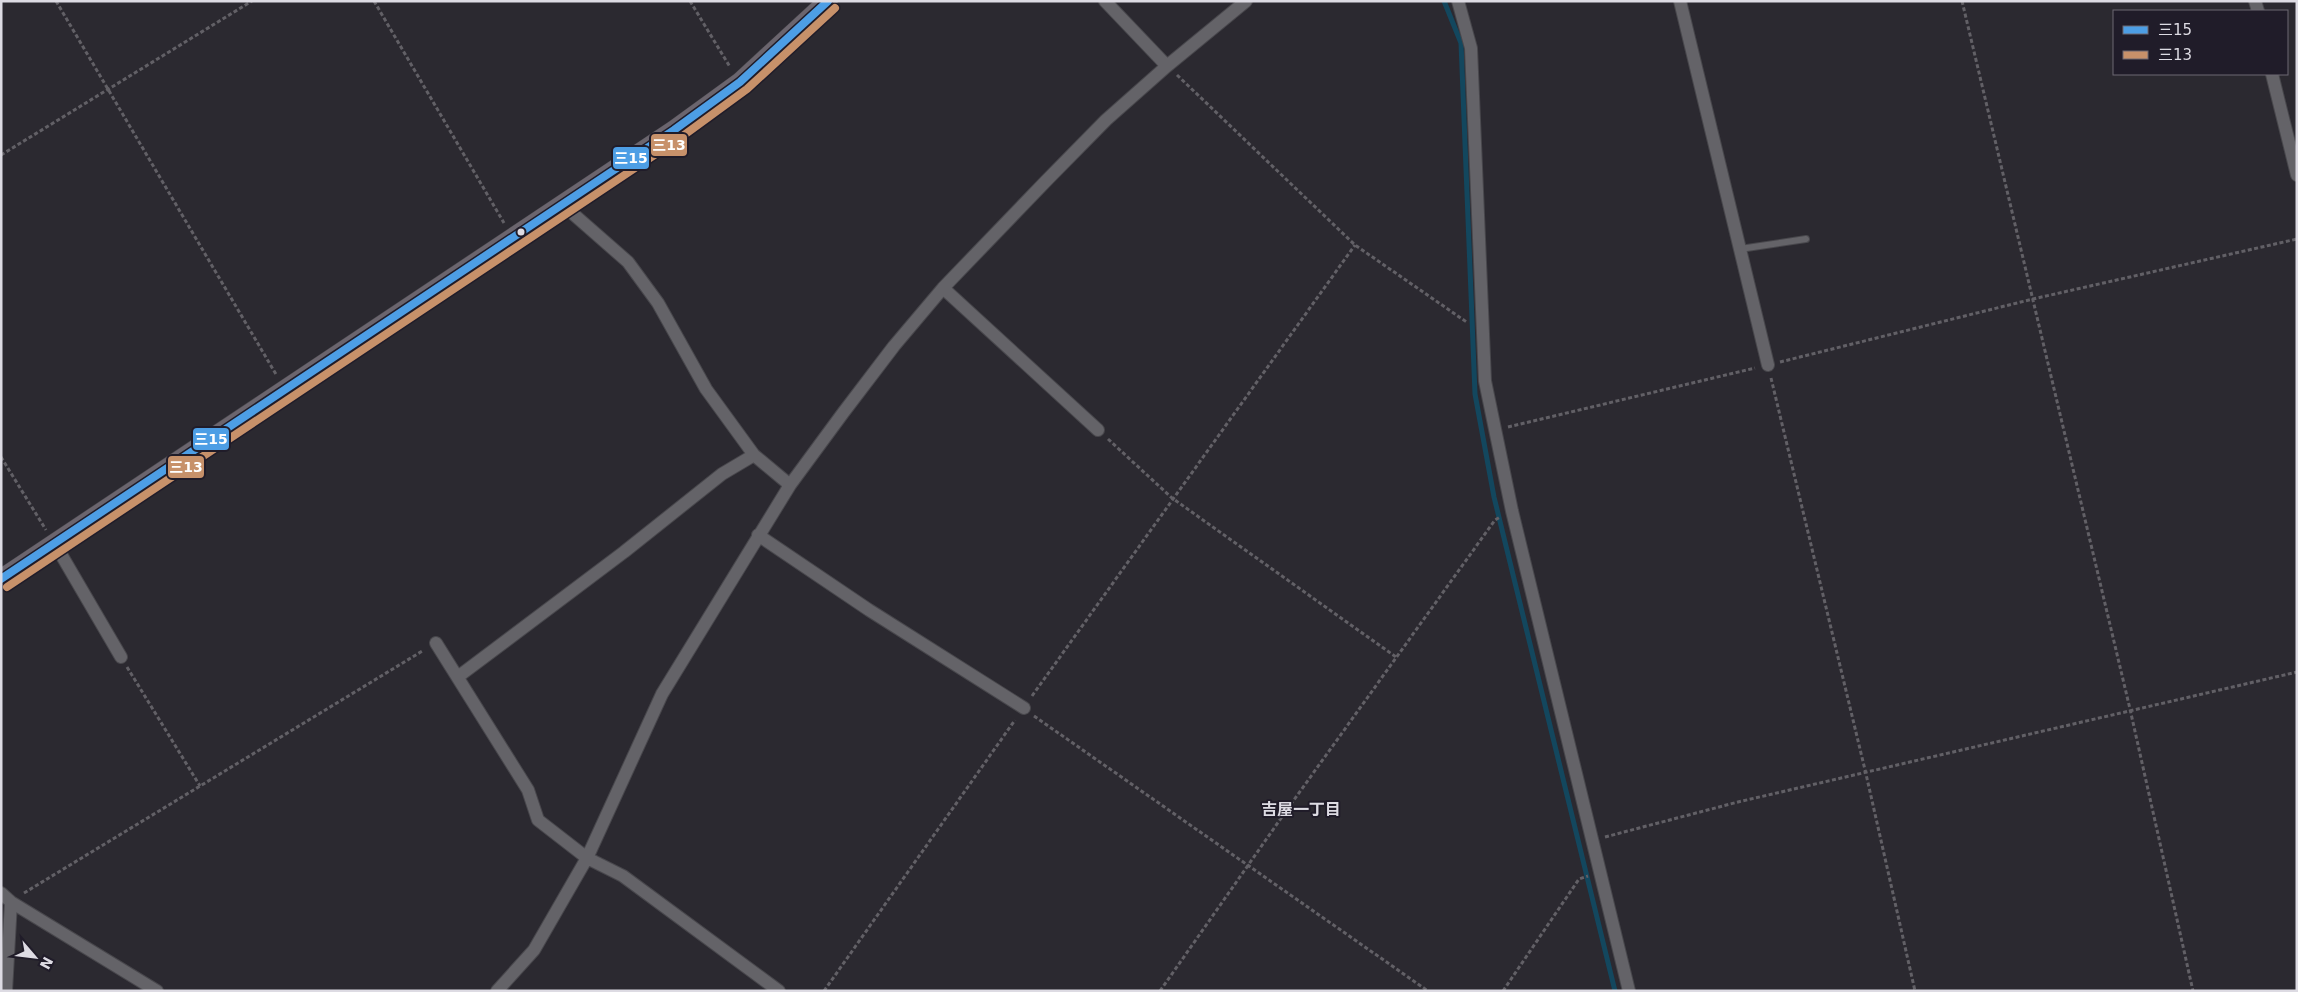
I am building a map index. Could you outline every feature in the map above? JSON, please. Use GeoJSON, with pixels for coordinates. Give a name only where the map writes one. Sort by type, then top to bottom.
{"type":"FeatureCollection","features":[{"type":"Feature","properties":{"kind":"main road"},"geometry":{"type":"LineString","coordinates":[[1,579],[674,130],[740,82],[828,1]]}},
{"type":"Feature","properties":{"kind":"street"},"geometry":{"type":"LineString","coordinates":[[1105,1],[1167,66]]}},
{"type":"Feature","properties":{"kind":"street"},"geometry":{"type":"LineString","coordinates":[[497,991],[534,950],[587,858],[662,694],[758,535],[790,485],[894,346],[943,288],[1106,120],[1167,66],[1246,1]]}},
{"type":"Feature","properties":{"kind":"street"},"geometry":{"type":"LineString","coordinates":[[1458,1],[1471,48],[1484,381],[1512,511],[1629,991]]}},
{"type":"Feature","properties":{"kind":"street"},"geometry":{"type":"LineString","coordinates":[[1680,1],[1768,365]]}},
{"type":"Feature","properties":{"kind":"street"},"geometry":{"type":"LineString","coordinates":[[2272,75],[2297,175]]}},
{"type":"Feature","properties":{"kind":"street"},"geometry":{"type":"LineString","coordinates":[[563,204],[628,262],[658,302],[706,390],[754,455],[790,485]]}},
{"type":"Feature","properties":{"kind":"street"},"geometry":{"type":"LineString","coordinates":[[943,288],[1098,430]]}},
{"type":"Feature","properties":{"kind":"street"},"geometry":{"type":"LineString","coordinates":[[459,676],[624,552],[722,474],[754,455]]}},
{"type":"Feature","properties":{"kind":"street"},"geometry":{"type":"LineString","coordinates":[[758,535],[869,610],[1024,708]]}},
{"type":"Feature","properties":{"kind":"street"},"geometry":{"type":"LineString","coordinates":[[54,544],[121,657]]}},
{"type":"Feature","properties":{"kind":"street"},"geometry":{"type":"LineString","coordinates":[[436,643],[459,676],[528,790],[538,820],[587,858],[623,876],[780,991]]}},
{"type":"Feature","properties":{"kind":"street"},"geometry":{"type":"LineString","coordinates":[[6,897],[6,991]]}},
{"type":"Feature","properties":{"kind":"street"},"geometry":{"type":"LineString","coordinates":[[6,897],[157,991]]}},
{"type":"Feature","properties":{"kind":"lane"},"geometry":{"type":"LineString","coordinates":[[1740,249],[1806,238]]}},
{"type":"Feature","properties":{"kind":"path"},"geometry":{"type":"LineString","coordinates":[[56,1],[109,88],[285,390]]}},
{"type":"Feature","properties":{"kind":"path"},"geometry":{"type":"LineString","coordinates":[[1,155],[252,1]]}},
{"type":"Feature","properties":{"kind":"path"},"geometry":{"type":"LineString","coordinates":[[374,1],[513,237]]}},
{"type":"Feature","properties":{"kind":"path"},"geometry":{"type":"LineString","coordinates":[[690,1],[740,82]]}},
{"type":"Feature","properties":{"kind":"path"},"geometry":{"type":"LineString","coordinates":[[1962,1],[2130,709],[2193,991]]}},
{"type":"Feature","properties":{"kind":"path"},"geometry":{"type":"LineString","coordinates":[[1167,66],[1354,245],[1482,333]]}},
{"type":"Feature","properties":{"kind":"path"},"geometry":{"type":"LineString","coordinates":[[1495,430],[2033,299],[2297,239]]}},
{"type":"Feature","properties":{"kind":"path"},"geometry":{"type":"LineString","coordinates":[[824,991],[1172,498],[1354,245]]}},
{"type":"Feature","properties":{"kind":"path"},"geometry":{"type":"LineString","coordinates":[[1768,365],[1866,774],[1915,991]]}},
{"type":"Feature","properties":{"kind":"path"},"geometry":{"type":"LineString","coordinates":[[1098,430],[1172,498],[1396,658]]}},
{"type":"Feature","properties":{"kind":"path"},"geometry":{"type":"LineString","coordinates":[[1,457],[54,544]]}},
{"type":"Feature","properties":{"kind":"path"},"geometry":{"type":"LineString","coordinates":[[1160,991],[1290,804],[1495,520],[1512,511]]}},
{"type":"Feature","properties":{"kind":"path"},"geometry":{"type":"LineString","coordinates":[[6,897],[200,786],[436,643]]}},
{"type":"Feature","properties":{"kind":"path"},"geometry":{"type":"LineString","coordinates":[[121,657],[200,786]]}},
{"type":"Feature","properties":{"kind":"path"},"geometry":{"type":"LineString","coordinates":[[1592,840],[1738,802],[1866,774],[2130,709],[2297,672]]}},
{"type":"Feature","properties":{"kind":"path"},"geometry":{"type":"LineString","coordinates":[[1024,708],[1248,867],[1428,991]]}},
{"type":"Feature","properties":{"kind":"path"},"geometry":{"type":"LineString","coordinates":[[1503,991],[1580,879]]}},
{"type":"Feature","properties":{"kind":"waterway"},"geometry":{"type":"LineString","coordinates":[[1444,1],[1461,43],[1475,394],[1494,497],[1615,991]]}},
{"type":"Feature","properties":{"kind":"transit line","name":"三15"},"geometry":{"type":"LineString","coordinates":[[1,579],[674,130],[740,82],[828,1]]}},
{"type":"Feature","properties":{"kind":"transit line","name":"三13"},"geometry":{"type":"LineString","coordinates":[[7,587],[680,138],[747,89],[835,8]]}},
{"type":"Feature","properties":{"kind":"district","name":"吉屋一丁目"},"geometry":{"type":"Point","coordinates":[1301,809]}}]}
